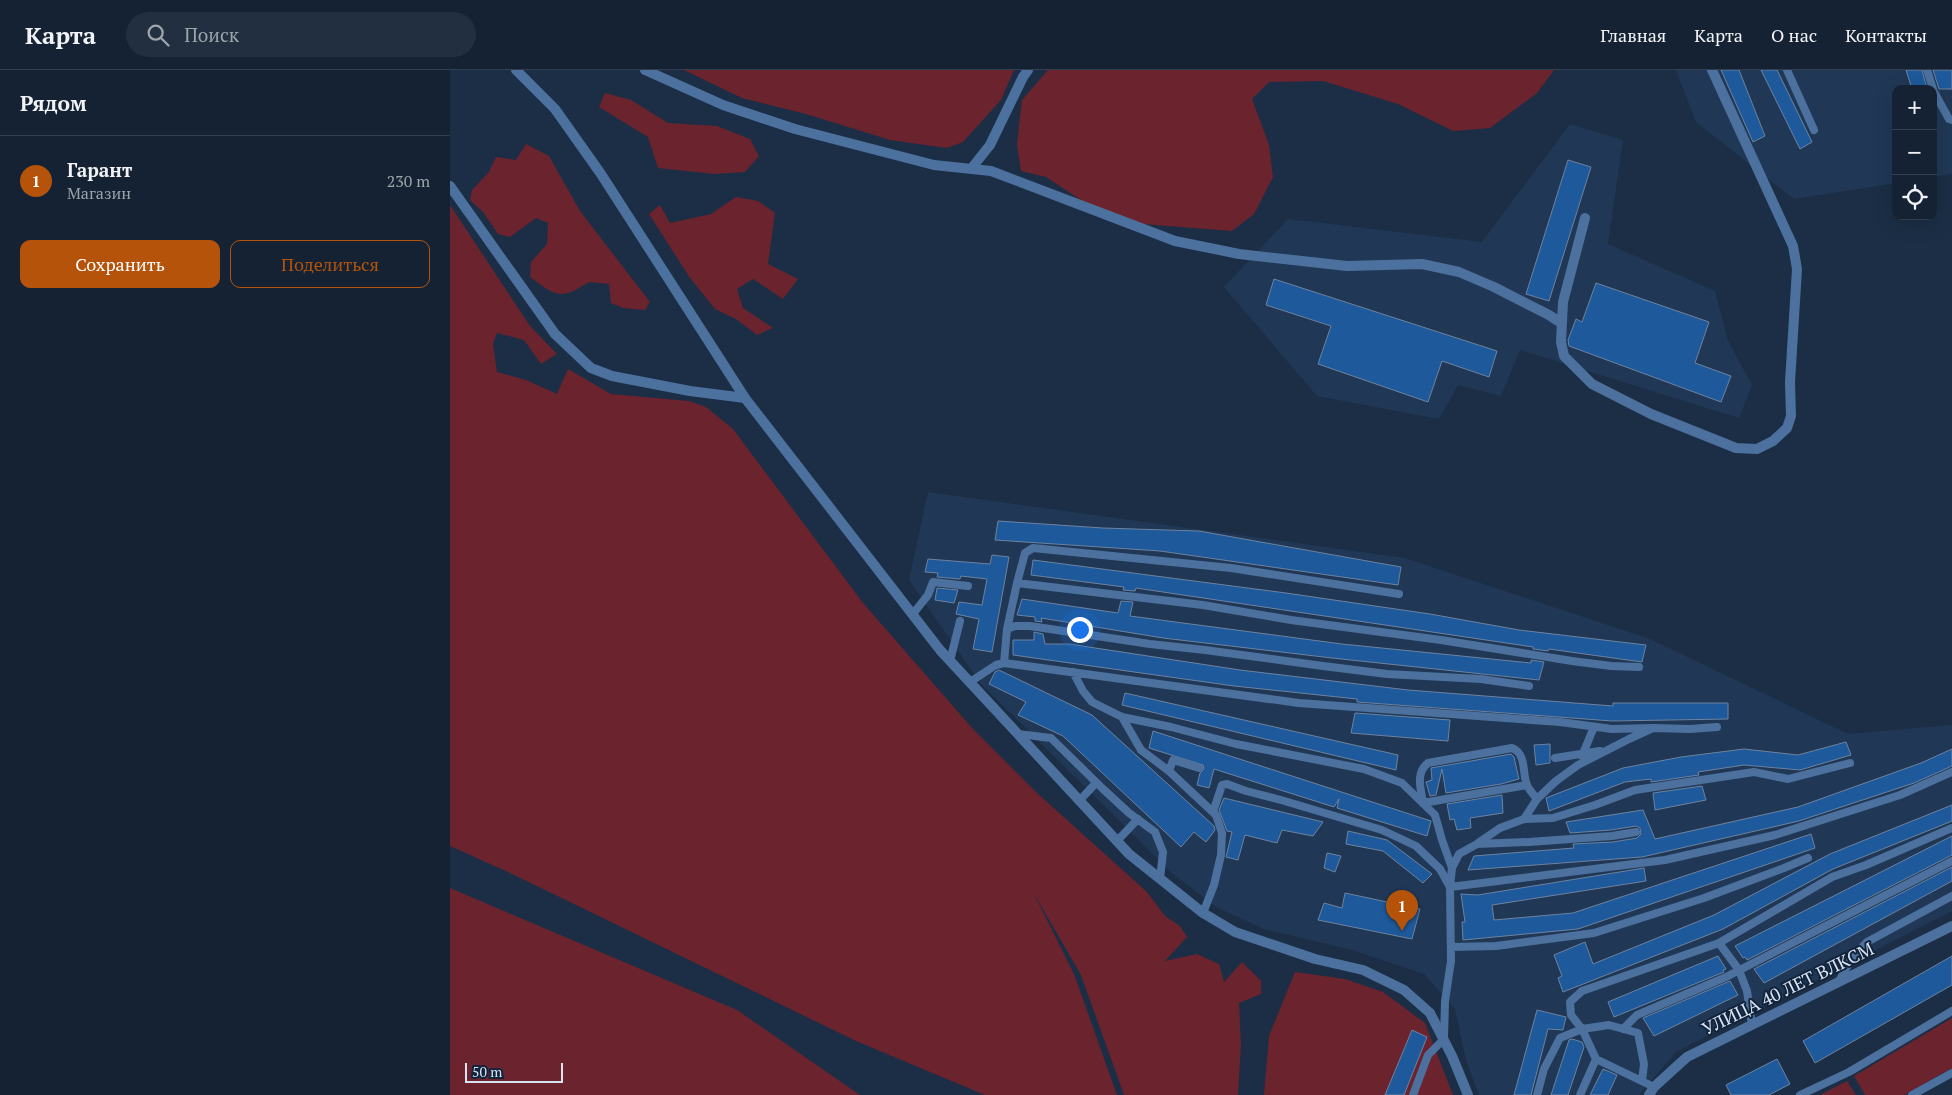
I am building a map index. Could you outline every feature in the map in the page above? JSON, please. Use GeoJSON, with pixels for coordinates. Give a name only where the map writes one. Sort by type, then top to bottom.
{"type":"FeatureCollection","features":[{"type":"Feature","properties":{"kind":"street"},"geometry":{"type":"LineString","coordinates":[[516,70],[555,109],[601,174],[745,398],[912,615],[950,661],[1079,801],[1129,854],[1203,913],[1236,932],[1315,960],[1363,970],[1404,990],[1430,1013],[1444,1039],[1468,1095]]}},
{"type":"Feature","properties":{"kind":"street"},"geometry":{"type":"LineString","coordinates":[[645,70],[723,105],[794,129],[934,165],[991,171],[1175,242],[1239,254],[1337,265],[1422,264],[1459,272],[1494,287],[1561,323]]}},
{"type":"Feature","properties":{"kind":"street"},"geometry":{"type":"LineString","coordinates":[[972,169],[990,144],[1028,70]]}},
{"type":"Feature","properties":{"kind":"street"},"geometry":{"type":"LineString","coordinates":[[1585,218],[1563,302],[1561,342],[1564,356],[1592,384],[1651,414],[1736,448],[1757,449],[1774,441],[1787,428],[1791,416],[1790,382],[1797,269],[1793,246],[1712,70]]}},
{"type":"Feature","properties":{"kind":"street"},"geometry":{"type":"LineString","coordinates":[[450,186],[555,334],[591,368],[612,376],[690,391],[745,398]]}},
{"type":"Feature","properties":{"kind":"street","name":"УЛИЦА 40 ЛЕТ ВЛКСМ"},"geometry":{"type":"LineString","coordinates":[[1652,1091],[1687,1057],[1952,926]]}},
{"type":"Feature","properties":{"kind":"lane"},"geometry":{"type":"LineString","coordinates":[[1787,70],[1814,130]]}},
{"type":"Feature","properties":{"kind":"lane"},"geometry":{"type":"LineString","coordinates":[[1927,70],[1932,85]]}},
{"type":"Feature","properties":{"kind":"lane"},"geometry":{"type":"LineString","coordinates":[[1937,98],[1949,119],[1952,120]]}},
{"type":"Feature","properties":{"kind":"lane"},"geometry":{"type":"LineString","coordinates":[[1004,663],[1007,629],[1017,583],[1025,553],[1033,548],[1231,568],[1399,594]]}},
{"type":"Feature","properties":{"kind":"lane"},"geometry":{"type":"LineString","coordinates":[[912,615],[928,595],[933,582],[968,586]]}},
{"type":"Feature","properties":{"kind":"lane"},"geometry":{"type":"LineString","coordinates":[[1017,583],[1203,605],[1291,620],[1441,640],[1572,661],[1611,666],[1639,667]]}},
{"type":"Feature","properties":{"kind":"lane"},"geometry":{"type":"LineString","coordinates":[[950,661],[960,621]]}},
{"type":"Feature","properties":{"kind":"lane"},"geometry":{"type":"LineString","coordinates":[[1007,629],[1015,626],[1030,626],[1150,644],[1387,674],[1481,679],[1529,686]]}},
{"type":"Feature","properties":{"kind":"lane"},"geometry":{"type":"LineString","coordinates":[[970,682],[996,665],[1004,663],[1299,703],[1560,722],[1594,727],[1690,730],[1717,727]]}},
{"type":"Feature","properties":{"kind":"lane"},"geometry":{"type":"LineString","coordinates":[[1073,672],[1083,691],[1092,702],[1122,718],[1171,726],[1236,744],[1364,769],[1402,783],[1435,814],[1452,868]]}},
{"type":"Feature","properties":{"kind":"lane"},"geometry":{"type":"LineString","coordinates":[[1122,718],[1141,750],[1168,771],[1216,815],[1222,833],[1222,854],[1214,885],[1203,913]]}},
{"type":"Feature","properties":{"kind":"lane"},"geometry":{"type":"LineString","coordinates":[[1578,765],[1594,727]]}},
{"type":"Feature","properties":{"kind":"lane"},"geometry":{"type":"LineString","coordinates":[[1524,819],[1537,799],[1556,781],[1578,765],[1653,728]]}},
{"type":"Feature","properties":{"kind":"lane"},"geometry":{"type":"LineString","coordinates":[[1018,734],[1052,738],[1096,783],[1155,832],[1163,852],[1160,879]]}},
{"type":"Feature","properties":{"kind":"lane"},"geometry":{"type":"LineString","coordinates":[[1423,803],[1420,774],[1423,767],[1428,763],[1512,748],[1518,750],[1521,756],[1527,785],[1537,799]]}},
{"type":"Feature","properties":{"kind":"lane"},"geometry":{"type":"LineString","coordinates":[[1555,758],[1604,751]]}},
{"type":"Feature","properties":{"kind":"lane"},"geometry":{"type":"LineString","coordinates":[[1168,771],[1173,760],[1199,768]]}},
{"type":"Feature","properties":{"kind":"lane"},"geometry":{"type":"LineString","coordinates":[[1413,1095],[1428,1055],[1444,1039],[1445,1001],[1451,947],[1450,887],[1452,868],[1459,854],[1500,828],[1524,819],[1553,818],[1596,805],[1635,790],[1754,772],[1788,779],[1850,763]]}},
{"type":"Feature","properties":{"kind":"lane"},"geometry":{"type":"LineString","coordinates":[[1450,887],[1665,860],[1775,835],[1900,795],[1952,772]]}},
{"type":"Feature","properties":{"kind":"lane"},"geometry":{"type":"LineString","coordinates":[[1079,801],[1096,783]]}},
{"type":"Feature","properties":{"kind":"lane"},"geometry":{"type":"LineString","coordinates":[[1213,812],[1222,785],[1227,784],[1246,792],[1281,800],[1382,830],[1416,846],[1440,869],[1450,887]]}},
{"type":"Feature","properties":{"kind":"lane"},"geometry":{"type":"LineString","coordinates":[[1423,803],[1527,785]]}},
{"type":"Feature","properties":{"kind":"lane"},"geometry":{"type":"LineString","coordinates":[[1117,841],[1138,819]]}},
{"type":"Feature","properties":{"kind":"lane"},"geometry":{"type":"LineString","coordinates":[[1652,1091],[1642,1081],[1596,1059],[1582,1029],[1571,1015],[1570,1002],[1582,991],[1719,943],[1832,876],[1866,866],[1952,828]]}},
{"type":"Feature","properties":{"kind":"lane"},"geometry":{"type":"LineString","coordinates":[[1477,844],[1612,836],[1636,832]]}},
{"type":"Feature","properties":{"kind":"lane"},"geometry":{"type":"LineString","coordinates":[[1451,947],[1496,946],[1594,933],[1704,898],[1808,858]]}},
{"type":"Feature","properties":{"kind":"lane"},"geometry":{"type":"LineString","coordinates":[[1623,1029],[1637,1015],[1738,970],[1952,861]]}},
{"type":"Feature","properties":{"kind":"lane"},"geometry":{"type":"LineString","coordinates":[[1838,983],[1852,958],[1867,942],[1952,896]]}},
{"type":"Feature","properties":{"kind":"lane"},"geometry":{"type":"LineString","coordinates":[[1719,943],[1738,970],[1747,991],[1752,1025]]}},
{"type":"Feature","properties":{"kind":"lane"},"geometry":{"type":"LineString","coordinates":[[1800,1095],[1849,1072],[1952,1011]]}},
{"type":"Feature","properties":{"kind":"lane"},"geometry":{"type":"LineString","coordinates":[[1537,1095],[1544,1069],[1560,1038],[1582,1029],[1609,1025],[1638,1033],[1644,1064],[1642,1081]]}},
{"type":"Feature","properties":{"kind":"lane"},"geometry":{"type":"LineString","coordinates":[[1580,1095],[1596,1059]]}},
{"type":"Feature","properties":{"kind":"lane"},"geometry":{"type":"LineString","coordinates":[[1912,1095],[1952,1073]]}},
{"type":"Feature","properties":{"kind":"shaded area"},"geometry":{"type":"Polygon","coordinates":[[[684,70],[1014,70],[1001,100],[963,142],[947,148],[890,140],[806,114],[742,98],[684,70]]]}},
{"type":"Feature","properties":{"kind":"shaded area"},"geometry":{"type":"Polygon","coordinates":[[[1048,70],[1554,70],[1537,93],[1490,128],[1453,131],[1398,104],[1323,81],[1269,82],[1252,99],[1269,145],[1273,177],[1254,214],[1232,231],[1130,223],[1096,210],[1046,177],[1021,171],[1017,144],[1022,100],[1048,70]]]}},
{"type":"Feature","properties":{"kind":"shaded area"},"geometry":{"type":"Polygon","coordinates":[[[1676,70],[1952,70],[1952,174],[1937,176],[1937,85],[1892,85],[1892,184],[1794,199],[1696,122],[1676,70]]]}},
{"type":"Feature","properties":{"kind":"shaded area"},"geometry":{"type":"Polygon","coordinates":[[[605,93],[631,100],[668,123],[717,126],[750,139],[759,156],[745,172],[714,174],[658,168],[648,137],[599,107],[605,93]]]}},
{"type":"Feature","properties":{"kind":"shaded area"},"geometry":{"type":"Polygon","coordinates":[[[1570,124],[1623,140],[1608,244],[1715,291],[1728,341],[1752,385],[1739,418],[1520,350],[1501,396],[1458,385],[1439,419],[1317,396],[1224,287],[1288,219],[1482,242],[1570,124]]]}},
{"type":"Feature","properties":{"kind":"shaded area"},"geometry":{"type":"Polygon","coordinates":[[[526,144],[549,156],[580,211],[650,302],[645,310],[623,308],[611,303],[609,284],[589,282],[564,294],[552,292],[530,277],[531,262],[547,244],[548,223],[536,218],[510,237],[498,234],[483,212],[470,200],[472,190],[489,172],[496,157],[516,160],[526,144]]]}},
{"type":"Feature","properties":{"kind":"shaded area"},"geometry":{"type":"Polygon","coordinates":[[[736,197],[758,201],[775,213],[768,264],[798,279],[783,299],[753,279],[737,289],[743,308],[773,328],[757,335],[736,319],[715,309],[690,278],[649,214],[660,205],[670,223],[711,214],[736,197]]]}},
{"type":"Feature","properties":{"kind":"shaded area"},"geometry":{"type":"Polygon","coordinates":[[[450,205],[530,326],[557,354],[541,364],[524,340],[497,333],[493,344],[497,372],[526,380],[557,394],[568,369],[611,394],[689,401],[706,407],[733,429],[863,603],[973,729],[1037,793],[1147,892],[1165,916],[1180,926],[1187,937],[1165,961],[1197,954],[1219,964],[1224,982],[1242,962],[1261,981],[1261,994],[1239,1003],[1241,1045],[1238,1095],[1124,1095],[1081,975],[1033,892],[1074,974],[1117,1095],[985,1095],[856,1041],[508,872],[450,846],[450,205]]]}},
{"type":"Feature","properties":{"kind":"shaded area"},"geometry":{"type":"Polygon","coordinates":[[[928,492],[1405,558],[1650,639],[1848,734],[1952,725],[1952,911],[1676,1052],[1639,1095],[1479,1095],[1466,1060],[1455,1009],[1424,974],[1352,950],[1264,929],[1216,907],[1172,873],[981,684],[909,580],[928,492]]]}},
{"type":"Feature","properties":{"kind":"shaded area"},"geometry":{"type":"Polygon","coordinates":[[[450,888],[737,1010],[860,1095],[450,1095],[450,888]]]}},
{"type":"Feature","properties":{"kind":"shaded area"},"geometry":{"type":"Polygon","coordinates":[[[1295,972],[1345,979],[1383,992],[1425,1023],[1453,1095],[1264,1095],[1269,1036],[1295,972]]]}},
{"type":"Feature","properties":{"kind":"shaded area"},"geometry":{"type":"Polygon","coordinates":[[[1952,1018],[1952,1068],[1904,1095],[1865,1095],[1854,1076],[1952,1018]]]}},
{"type":"Feature","properties":{"kind":"shaded area"},"geometry":{"type":"Polygon","coordinates":[[[1847,1081],[1856,1095],[1820,1095],[1847,1081]]]}},
{"type":"Feature","properties":{"kind":"building"},"geometry":{"type":"Polygon","coordinates":[[[1721,70],[1739,70],[1765,136],[1753,142],[1721,70]]]}},
{"type":"Feature","properties":{"kind":"building"},"geometry":{"type":"Polygon","coordinates":[[[1761,70],[1777,70],[1812,142],[1800,149],[1761,70]]]}},
{"type":"Feature","properties":{"kind":"building"},"geometry":{"type":"Polygon","coordinates":[[[1906,70],[1922,70],[1926,85],[1911,85],[1906,70]]]}},
{"type":"Feature","properties":{"kind":"building"},"geometry":{"type":"Polygon","coordinates":[[[1933,70],[1952,70],[1952,89],[1939,89],[1933,70]]]}},
{"type":"Feature","properties":{"kind":"building"},"geometry":{"type":"Polygon","coordinates":[[[1568,160],[1591,167],[1549,301],[1526,294],[1568,160]]]}},
{"type":"Feature","properties":{"kind":"building"},"geometry":{"type":"Polygon","coordinates":[[[1274,279],[1497,351],[1489,377],[1442,361],[1428,402],[1318,364],[1331,326],[1266,305],[1274,279]]]}},
{"type":"Feature","properties":{"kind":"building"},"geometry":{"type":"Polygon","coordinates":[[[1596,283],[1709,322],[1695,363],[1731,376],[1721,402],[1569,346],[1568,340],[1576,319],[1582,322],[1596,283]]]}},
{"type":"Feature","properties":{"kind":"building"},"geometry":{"type":"Polygon","coordinates":[[[998,521],[1103,528],[1199,531],[1401,567],[1398,585],[1160,551],[995,540],[998,521]]]}},
{"type":"Feature","properties":{"kind":"building"},"geometry":{"type":"Polygon","coordinates":[[[992,555],[1009,557],[992,652],[973,649],[979,619],[956,614],[959,602],[982,605],[987,579],[961,576],[960,579],[937,577],[938,573],[925,572],[928,559],[990,564],[992,555]]]}},
{"type":"Feature","properties":{"kind":"building"},"geometry":{"type":"Polygon","coordinates":[[[1033,560],[1286,593],[1430,614],[1519,630],[1646,645],[1642,662],[1549,649],[1548,651],[1533,649],[1533,647],[1136,588],[1135,591],[1123,590],[1124,587],[1031,575],[1033,560]]]}},
{"type":"Feature","properties":{"kind":"building"},"geometry":{"type":"Polygon","coordinates":[[[937,588],[958,590],[954,603],[935,600],[937,588]]]}},
{"type":"Feature","properties":{"kind":"building"},"geometry":{"type":"Polygon","coordinates":[[[1022,599],[1118,613],[1121,601],[1133,602],[1130,616],[1342,644],[1531,663],[1531,660],[1544,662],[1539,680],[1163,638],[1041,618],[1042,622],[1035,621],[1035,617],[1017,615],[1022,599]]]}},
{"type":"Feature","properties":{"kind":"building"},"geometry":{"type":"Polygon","coordinates":[[[1034,632],[1043,634],[1045,644],[1069,644],[1240,670],[1408,690],[1613,706],[1613,703],[1728,703],[1728,719],[1612,721],[1357,702],[1357,699],[1234,686],[1013,655],[1013,640],[1034,640],[1034,632]]]}},
{"type":"Feature","properties":{"kind":"building"},"geometry":{"type":"Polygon","coordinates":[[[999,670],[1092,715],[1214,826],[1215,830],[1206,842],[1194,832],[1181,847],[1063,736],[1018,715],[1026,702],[989,684],[995,672],[999,670]]]}},
{"type":"Feature","properties":{"kind":"building"},"geometry":{"type":"Polygon","coordinates":[[[1125,693],[1398,755],[1396,770],[1122,705],[1125,693]]]}},
{"type":"Feature","properties":{"kind":"building"},"geometry":{"type":"Polygon","coordinates":[[[1355,713],[1450,720],[1448,741],[1351,733],[1355,713]]]}},
{"type":"Feature","properties":{"kind":"building"},"geometry":{"type":"Polygon","coordinates":[[[1153,731],[1431,821],[1427,836],[1337,808],[1339,799],[1334,807],[1214,769],[1209,788],[1197,785],[1200,773],[1204,769],[1203,765],[1149,748],[1153,731]]]}},
{"type":"Feature","properties":{"kind":"building"},"geometry":{"type":"Polygon","coordinates":[[[1846,742],[1851,755],[1800,770],[1744,765],[1698,772],[1699,775],[1651,782],[1651,779],[1625,782],[1549,811],[1546,798],[1623,768],[1681,757],[1744,749],[1798,755],[1846,742]]]}},
{"type":"Feature","properties":{"kind":"building"},"geometry":{"type":"Polygon","coordinates":[[[1550,744],[1550,763],[1536,765],[1534,745],[1550,744]]]}},
{"type":"Feature","properties":{"kind":"building"},"geometry":{"type":"Polygon","coordinates":[[[1952,749],[1952,766],[1914,783],[1799,821],[1642,857],[1468,870],[1474,856],[1574,848],[1573,844],[1613,842],[1637,838],[1641,834],[1640,828],[1636,826],[1570,833],[1566,822],[1643,810],[1655,839],[1798,807],[1921,763],[1952,749]]]}},
{"type":"Feature","properties":{"kind":"building"},"geometry":{"type":"Polygon","coordinates":[[[1511,754],[1514,757],[1519,779],[1501,784],[1446,793],[1442,769],[1436,795],[1430,796],[1426,782],[1432,780],[1431,768],[1511,754]]]}},
{"type":"Feature","properties":{"kind":"building"},"geometry":{"type":"Polygon","coordinates":[[[1702,786],[1706,800],[1655,810],[1653,793],[1702,786]]]}},
{"type":"Feature","properties":{"kind":"building"},"geometry":{"type":"Polygon","coordinates":[[[1502,795],[1503,813],[1470,818],[1471,828],[1457,830],[1454,819],[1450,820],[1447,804],[1502,795]]]}},
{"type":"Feature","properties":{"kind":"building"},"geometry":{"type":"Polygon","coordinates":[[[1224,798],[1323,822],[1313,836],[1282,830],[1277,843],[1245,835],[1238,860],[1226,857],[1232,832],[1227,831],[1219,810],[1224,798]]]}},
{"type":"Feature","properties":{"kind":"building"},"geometry":{"type":"Polygon","coordinates":[[[1952,805],[1952,821],[1833,869],[1723,929],[1563,992],[1558,978],[1562,976],[1554,955],[1585,942],[1593,964],[1714,915],[1830,854],[1952,805]]]}},
{"type":"Feature","properties":{"kind":"building"},"geometry":{"type":"Polygon","coordinates":[[[1348,831],[1387,840],[1432,874],[1423,883],[1383,851],[1346,844],[1348,831]]]}},
{"type":"Feature","properties":{"kind":"building"},"geometry":{"type":"Polygon","coordinates":[[[1811,834],[1815,848],[1578,929],[1463,940],[1462,922],[1465,922],[1461,894],[1478,895],[1644,868],[1646,881],[1492,905],[1494,920],[1573,913],[1811,834]]]}},
{"type":"Feature","properties":{"kind":"building"},"geometry":{"type":"Polygon","coordinates":[[[1952,836],[1952,855],[1747,960],[1745,957],[1743,958],[1735,946],[1952,836]]]}},
{"type":"Feature","properties":{"kind":"building"},"geometry":{"type":"Polygon","coordinates":[[[1327,853],[1341,856],[1335,872],[1324,868],[1327,853]]]}},
{"type":"Feature","properties":{"kind":"building"},"geometry":{"type":"Polygon","coordinates":[[[1952,867],[1952,881],[1764,983],[1754,969],[1952,867]]]}},
{"type":"Feature","properties":{"kind":"building"},"geometry":{"type":"Polygon","coordinates":[[[1345,893],[1420,909],[1412,939],[1318,920],[1324,903],[1342,908],[1345,893]]]}},
{"type":"Feature","properties":{"kind":"building"},"geometry":{"type":"Polygon","coordinates":[[[1718,956],[1726,969],[1723,970],[1724,972],[1614,1017],[1608,1002],[1718,956]]]}},
{"type":"Feature","properties":{"kind":"building"},"geometry":{"type":"Polygon","coordinates":[[[1952,956],[1952,985],[1815,1063],[1803,1041],[1952,956]]]}},
{"type":"Feature","properties":{"kind":"building"},"geometry":{"type":"Polygon","coordinates":[[[1730,981],[1738,995],[1654,1036],[1643,1018],[1730,981]]]}},
{"type":"Feature","properties":{"kind":"building"},"geometry":{"type":"Polygon","coordinates":[[[1537,1010],[1566,1017],[1563,1030],[1548,1029],[1531,1095],[1514,1095],[1537,1010]]]}},
{"type":"Feature","properties":{"kind":"building"},"geometry":{"type":"Polygon","coordinates":[[[1412,1030],[1427,1037],[1404,1095],[1385,1095],[1412,1030]]]}},
{"type":"Feature","properties":{"kind":"building"},"geometry":{"type":"Polygon","coordinates":[[[1569,1040],[1582,1042],[1584,1047],[1568,1095],[1551,1095],[1569,1040]]]}},
{"type":"Feature","properties":{"kind":"building"},"geometry":{"type":"Polygon","coordinates":[[[1777,1059],[1790,1084],[1769,1095],[1731,1095],[1726,1085],[1777,1059]]]}},
{"type":"Feature","properties":{"kind":"building"},"geometry":{"type":"Polygon","coordinates":[[[1603,1069],[1617,1075],[1608,1095],[1590,1095],[1603,1069]]]}},
{"type":"Feature","properties":{"kind":"place","name":"Гарант"},"geometry":{"type":"Point","coordinates":[1402,931]}}]}
